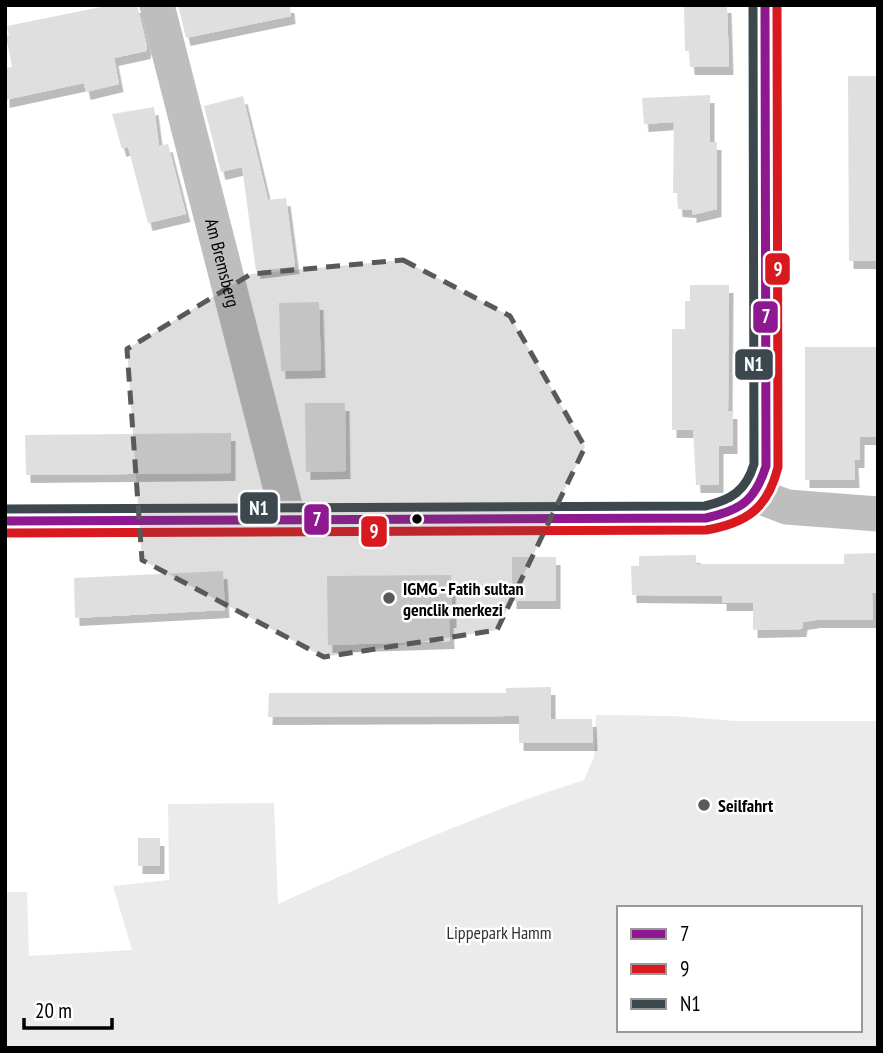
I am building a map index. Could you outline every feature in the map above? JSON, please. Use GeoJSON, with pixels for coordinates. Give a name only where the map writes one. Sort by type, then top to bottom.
{"type":"FeatureCollection","features":[{"type":"Feature","properties":{"kind":"street","name":"Am Bremsberg"},"geometry":{"type":"LineString","coordinates":[[157,5],[289,521]]}},
{"type":"Feature","properties":{"kind":"street"},"geometry":{"type":"LineString","coordinates":[[5,521],[706,518],[736,510],[746,504],[755,495],[766,466],[765,5]]}},
{"type":"Feature","properties":{"kind":"street"},"geometry":{"type":"LineString","coordinates":[[755,495],[787,507],[878,514]]}},
{"type":"Feature","properties":{"kind":"highlighted area"},"geometry":{"type":"Polygon","coordinates":[[[403,260],[510,316],[585,447],[497,630],[324,657],[142,560],[127,349],[251,274],[403,260]]]}},
{"type":"Feature","properties":{"kind":"green space","name":"Lippepark Hamm"},"geometry":{"type":"Polygon","coordinates":[[[596,715],[673,716],[736,721],[878,721],[878,1048],[5,1048],[5,892],[27,892],[29,956],[132,950],[113,886],[169,880],[168,804],[274,803],[278,904],[468,822],[584,780],[594,757],[596,715]]]}},
{"type":"Feature","properties":{"kind":"building"},"geometry":{"type":"Polygon","coordinates":[[[111,5],[137,5],[147,46],[146,51],[114,58],[119,84],[86,92],[84,83],[5,100],[5,68],[12,67],[6,36],[9,36],[7,26],[111,5]]]}},
{"type":"Feature","properties":{"kind":"building"},"geometry":{"type":"Polygon","coordinates":[[[178,5],[290,5],[291,16],[186,38],[178,5]]]}},
{"type":"Feature","properties":{"kind":"building"},"geometry":{"type":"Polygon","coordinates":[[[684,5],[727,5],[729,67],[690,67],[689,51],[685,51],[684,5]]]}},
{"type":"Feature","properties":{"kind":"building"},"geometry":{"type":"Polygon","coordinates":[[[848,76],[878,76],[878,261],[849,261],[848,76]]]}},
{"type":"Feature","properties":{"kind":"building"},"geometry":{"type":"Polygon","coordinates":[[[710,95],[710,142],[717,142],[717,209],[692,215],[692,210],[678,209],[677,193],[673,193],[674,122],[644,124],[642,98],[710,95]]]}},
{"type":"Feature","properties":{"kind":"building"},"geometry":{"type":"Polygon","coordinates":[[[243,96],[268,200],[286,198],[295,266],[256,271],[242,167],[221,172],[204,106],[243,96]]]}},
{"type":"Feature","properties":{"kind":"building"},"geometry":{"type":"Polygon","coordinates":[[[154,107],[159,146],[168,144],[186,214],[148,223],[128,147],[122,149],[112,114],[154,107]]]}},
{"type":"Feature","properties":{"kind":"building"},"geometry":{"type":"Polygon","coordinates":[[[690,285],[729,285],[728,411],[733,411],[733,446],[719,446],[719,485],[696,485],[693,430],[672,430],[672,329],[685,329],[685,301],[690,301],[690,285]]]}},
{"type":"Feature","properties":{"kind":"building"},"geometry":{"type":"Polygon","coordinates":[[[319,302],[321,370],[281,371],[279,303],[319,302]]]}},
{"type":"Feature","properties":{"kind":"building"},"geometry":{"type":"Polygon","coordinates":[[[805,347],[878,347],[878,437],[860,437],[860,460],[854,460],[855,480],[805,480],[805,347]]]}},
{"type":"Feature","properties":{"kind":"building"},"geometry":{"type":"Polygon","coordinates":[[[305,403],[345,403],[346,471],[306,472],[305,403]]]}},
{"type":"Feature","properties":{"kind":"building"},"geometry":{"type":"Polygon","coordinates":[[[231,433],[231,473],[26,475],[25,435],[231,433]]]}},
{"type":"Feature","properties":{"kind":"building"},"geometry":{"type":"Polygon","coordinates":[[[878,553],[878,593],[872,593],[873,620],[816,620],[803,622],[802,629],[753,630],[753,603],[722,603],[722,596],[632,595],[631,566],[639,566],[639,556],[696,555],[696,564],[844,564],[844,554],[878,553]]]}},
{"type":"Feature","properties":{"kind":"building"},"geometry":{"type":"Polygon","coordinates":[[[512,557],[556,557],[556,601],[512,601],[512,557]]]}},
{"type":"Feature","properties":{"kind":"building"},"geometry":{"type":"Polygon","coordinates":[[[223,571],[225,610],[75,618],[74,578],[223,571]]]}},
{"type":"Feature","properties":{"kind":"building","name":"IGMG - Fatih sultan genclik merkezi"},"geometry":{"type":"Polygon","coordinates":[[[451,575],[450,641],[328,645],[327,576],[451,575]]]}},
{"type":"Feature","properties":{"kind":"building"},"geometry":{"type":"Polygon","coordinates":[[[551,687],[551,719],[592,719],[593,743],[519,743],[519,716],[268,717],[269,693],[506,693],[506,688],[551,687]]]}},
{"type":"Feature","properties":{"kind":"building"},"geometry":{"type":"Polygon","coordinates":[[[138,838],[160,838],[160,866],[138,866],[138,838]]]}},
{"type":"Feature","properties":{"kind":"transit line","name":"N1"},"geometry":{"type":"LineString","coordinates":[[5,509],[705,506],[736,493],[747,481],[754,464],[753,5]]}},
{"type":"Feature","properties":{"kind":"transit line","name":"7"},"geometry":{"type":"LineString","coordinates":[[5,521],[706,518],[729,511],[745,502],[757,488],[766,466],[765,5]]}},
{"type":"Feature","properties":{"kind":"transit line","name":"9"},"geometry":{"type":"LineString","coordinates":[[5,533],[706,530],[744,518],[762,503],[778,467],[777,5]]}},
{"type":"Feature","properties":{"kind":"place","name":"IGMG - Fatih sultan genclik merkezi"},"geometry":{"type":"Point","coordinates":[389,598]}},
{"type":"Feature","properties":{"kind":"place","name":"Seilfahrt"},"geometry":{"type":"Point","coordinates":[704,805]}}]}
